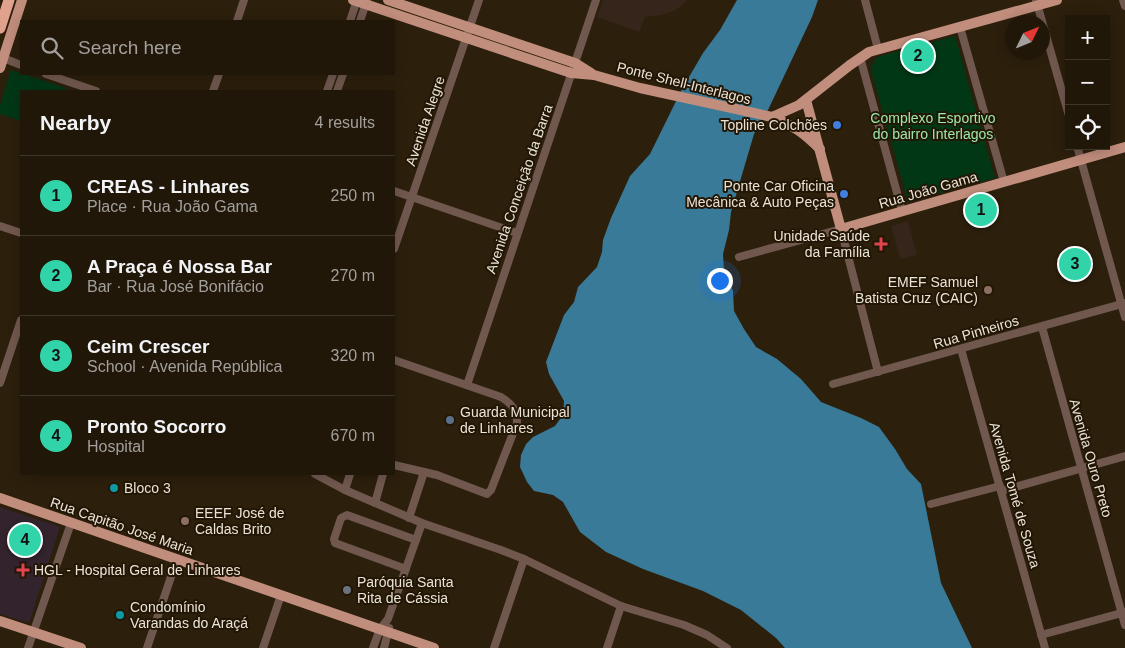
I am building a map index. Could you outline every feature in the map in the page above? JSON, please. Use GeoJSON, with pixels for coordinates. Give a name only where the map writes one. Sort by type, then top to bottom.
{"type":"FeatureCollection","features":[{"type":"Feature","properties":{"kind":"highway"},"geometry":{"type":"LineString","coordinates":[[0,28],[9,0]]}},
{"type":"Feature","properties":{"kind":"main road"},"geometry":{"type":"LineString","coordinates":[[1,63],[22,0]]}},
{"type":"Feature","properties":{"kind":"main road"},"geometry":{"type":"LineString","coordinates":[[388,0],[469,27],[573,68]]}},
{"type":"Feature","properties":{"kind":"main road"},"geometry":{"type":"LineString","coordinates":[[769,117],[806,100],[860,57],[878,49],[960,27],[1037,3],[1057,0]]}},
{"type":"Feature","properties":{"kind":"main road"},"geometry":{"type":"LineString","coordinates":[[360,1],[466,38],[573,68]]}},
{"type":"Feature","properties":{"kind":"main road","name":"Ponte Shell-Interlagos"},"geometry":{"type":"LineString","coordinates":[[573,68],[640,88],[769,117],[792,126],[805,134],[820,149]]}},
{"type":"Feature","properties":{"kind":"main road"},"geometry":{"type":"LineString","coordinates":[[806,100],[841,229]]}},
{"type":"Feature","properties":{"kind":"main road","name":"Rua João Gama"},"geometry":{"type":"LineString","coordinates":[[841,229],[1125,147]]}},
{"type":"Feature","properties":{"kind":"main road","name":"Rua Capitão José Maria"},"geometry":{"type":"LineString","coordinates":[[0,498],[434,648]]}},
{"type":"Feature","properties":{"kind":"main road"},"geometry":{"type":"LineString","coordinates":[[0,621],[81,648]]}},
{"type":"Feature","properties":{"kind":"street"},"geometry":{"type":"LineString","coordinates":[[237,20],[244,0]]}},
{"type":"Feature","properties":{"kind":"street","name":"Avenida Alegre"},"geometry":{"type":"LineString","coordinates":[[395,246],[478,0]]}},
{"type":"Feature","properties":{"kind":"street","name":"Avenida Conceição da Barra"},"geometry":{"type":"LineString","coordinates":[[467,385],[596,0]]}},
{"type":"Feature","properties":{"kind":"street"},"geometry":{"type":"LineString","coordinates":[[865,0],[878,49]]}},
{"type":"Feature","properties":{"kind":"street"},"geometry":{"type":"LineString","coordinates":[[1123,0],[1125,6]]}},
{"type":"Feature","properties":{"kind":"street"},"geometry":{"type":"LineString","coordinates":[[350,20],[360,1]]}},
{"type":"Feature","properties":{"kind":"street"},"geometry":{"type":"LineString","coordinates":[[360,1],[360,20]]}},
{"type":"Feature","properties":{"kind":"street"},"geometry":{"type":"LineString","coordinates":[[1037,3],[1066,105]]}},
{"type":"Feature","properties":{"kind":"street"},"geometry":{"type":"LineString","coordinates":[[960,27],[1004,182]]}},
{"type":"Feature","properties":{"kind":"street"},"geometry":{"type":"LineString","coordinates":[[860,57],[902,212]]}},
{"type":"Feature","properties":{"kind":"street"},"geometry":{"type":"LineString","coordinates":[[1,63],[20,65]]}},
{"type":"Feature","properties":{"kind":"street"},"geometry":{"type":"LineString","coordinates":[[49,75],[92,90]]}},
{"type":"Feature","properties":{"kind":"street"},"geometry":{"type":"LineString","coordinates":[[213,90],[219,75]]}},
{"type":"Feature","properties":{"kind":"street"},"geometry":{"type":"LineString","coordinates":[[327,90],[333,75]]}},
{"type":"Feature","properties":{"kind":"street"},"geometry":{"type":"LineString","coordinates":[[337,90],[342,75]]}},
{"type":"Feature","properties":{"kind":"street"},"geometry":{"type":"LineString","coordinates":[[1078,150],[1123,304],[1125,317]]}},
{"type":"Feature","properties":{"kind":"street"},"geometry":{"type":"LineString","coordinates":[[395,192],[517,233]]}},
{"type":"Feature","properties":{"kind":"street"},"geometry":{"type":"LineString","coordinates":[[0,226],[20,233]]}},
{"type":"Feature","properties":{"kind":"street"},"geometry":{"type":"LineString","coordinates":[[841,229],[878,372]]}},
{"type":"Feature","properties":{"kind":"street","name":"Rua João Gama"},"geometry":{"type":"LineString","coordinates":[[738,258],[841,229]]}},
{"type":"Feature","properties":{"kind":"street","name":"Rua Pinheiros"},"geometry":{"type":"LineString","coordinates":[[833,384],[1123,304]]}},
{"type":"Feature","properties":{"kind":"street"},"geometry":{"type":"LineString","coordinates":[[0,383],[2,371],[20,323]]}},
{"type":"Feature","properties":{"kind":"street","name":"Avenida Ouro Preto"},"geometry":{"type":"LineString","coordinates":[[1042,327],[1123,612],[1125,625]]}},
{"type":"Feature","properties":{"kind":"street","name":"Avenida Tomé de Souza"},"geometry":{"type":"LineString","coordinates":[[962,349],[1045,648]]}},
{"type":"Feature","properties":{"kind":"street"},"geometry":{"type":"LineString","coordinates":[[395,360],[501,397],[509,402],[517,416],[517,423],[489,492],[484,494],[437,474],[395,465]]}},
{"type":"Feature","properties":{"kind":"street"},"geometry":{"type":"LineString","coordinates":[[931,504],[1000,489],[1125,456]]}},
{"type":"Feature","properties":{"kind":"street"},"geometry":{"type":"LineString","coordinates":[[409,518],[424,472]]}},
{"type":"Feature","properties":{"kind":"street"},"geometry":{"type":"LineString","coordinates":[[318,475],[345,490],[409,518],[524,559],[621,606],[684,625],[706,635],[726,648]]}},
{"type":"Feature","properties":{"kind":"street"},"geometry":{"type":"LineString","coordinates":[[345,490],[350,475]]}},
{"type":"Feature","properties":{"kind":"street"},"geometry":{"type":"LineString","coordinates":[[375,503],[384,475]]}},
{"type":"Feature","properties":{"kind":"street"},"geometry":{"type":"LineString","coordinates":[[406,569],[337,544],[334,539],[341,518],[345,515],[416,540]]}},
{"type":"Feature","properties":{"kind":"street"},"geometry":{"type":"LineString","coordinates":[[28,648],[71,522]]}},
{"type":"Feature","properties":{"kind":"street"},"geometry":{"type":"LineString","coordinates":[[373,648],[384,631],[422,523]]}},
{"type":"Feature","properties":{"kind":"street"},"geometry":{"type":"LineString","coordinates":[[147,648],[177,559]]}},
{"type":"Feature","properties":{"kind":"street"},"geometry":{"type":"LineString","coordinates":[[494,648],[524,559]]}},
{"type":"Feature","properties":{"kind":"street"},"geometry":{"type":"LineString","coordinates":[[262,648],[281,595]]}},
{"type":"Feature","properties":{"kind":"street"},"geometry":{"type":"LineString","coordinates":[[607,648],[621,606]]}},
{"type":"Feature","properties":{"kind":"street"},"geometry":{"type":"LineString","coordinates":[[1041,635],[1123,612]]}},
{"type":"Feature","properties":{"kind":"street"},"geometry":{"type":"LineString","coordinates":[[384,631],[384,648]]}},
{"type":"Feature","properties":{"kind":"shaded area"},"geometry":{"type":"Polygon","coordinates":[[[603,0],[688,0],[676,10],[662,15],[645,17],[639,32],[597,17],[603,0]]]}},
{"type":"Feature","properties":{"kind":"shaded area"},"geometry":{"type":"Polygon","coordinates":[[[908,221],[917,255],[900,259],[891,226],[908,221]]]}},
{"type":"Feature","properties":{"kind":"shaded area","name":"HGL - Hospital Geral de Linhares"},"geometry":{"type":"Polygon","coordinates":[[[0,507],[60,527],[29,623],[0,614],[0,507]]]}},
{"type":"Feature","properties":{"kind":"green space","name":"Complexo Esportivo do bairro Interlagos"},"geometry":{"type":"Polygon","coordinates":[[[955,36],[995,178],[908,202],[872,74],[872,65],[877,57],[955,36]]]}},
{"type":"Feature","properties":{"kind":"green space"},"geometry":{"type":"Polygon","coordinates":[[[11,70],[20,73],[20,75],[26,75],[66,88],[65,90],[20,90],[20,121],[0,114],[0,105],[11,70]]]}},
{"type":"Feature","properties":{"kind":"water"},"geometry":{"type":"Polygon","coordinates":[[[737,0],[818,0],[812,17],[768,110],[754,134],[731,212],[723,254],[724,270],[733,291],[734,311],[756,347],[777,359],[801,379],[821,402],[879,427],[907,469],[921,484],[941,583],[972,648],[785,648],[776,638],[741,610],[703,591],[643,569],[606,552],[580,532],[563,502],[553,495],[534,491],[527,482],[520,467],[521,455],[526,444],[533,437],[555,426],[563,415],[564,401],[549,374],[546,362],[564,315],[574,302],[578,287],[597,267],[602,252],[603,240],[630,176],[650,154],[682,89],[737,0]]]}},
{"type":"Feature","properties":{"kind":"place","name":"A Praça é Nossa Bar"},"geometry":{"type":"Point","coordinates":[918,56]}},
{"type":"Feature","properties":{"kind":"place","name":"Topline Colchões"},"geometry":{"type":"Point","coordinates":[837,125]}},
{"type":"Feature","properties":{"kind":"place","name":"Ponte Car Oficina Mecânica & Auto Peças"},"geometry":{"type":"Point","coordinates":[844,194]}},
{"type":"Feature","properties":{"kind":"place","name":"CREAS - Linhares"},"geometry":{"type":"Point","coordinates":[981,210]}},
{"type":"Feature","properties":{"kind":"place","name":"Unidade Saúde da Família"},"geometry":{"type":"Point","coordinates":[881,244]}},
{"type":"Feature","properties":{"kind":"place","name":"Ceim Crescer"},"geometry":{"type":"Point","coordinates":[1075,264]}},
{"type":"Feature","properties":{"kind":"place","name":"EMEF Samuel Batista Cruz (CAIC)"},"geometry":{"type":"Point","coordinates":[988,290]}},
{"type":"Feature","properties":{"kind":"place","name":"Guarda Municipal de Linhares"},"geometry":{"type":"Point","coordinates":[450,420]}},
{"type":"Feature","properties":{"kind":"place","name":"Bloco 3"},"geometry":{"type":"Point","coordinates":[114,488]}},
{"type":"Feature","properties":{"kind":"place","name":"EEEF José de Caldas Brito"},"geometry":{"type":"Point","coordinates":[185,521]}},
{"type":"Feature","properties":{"kind":"place","name":"Pronto Socorro"},"geometry":{"type":"Point","coordinates":[25,540]}},
{"type":"Feature","properties":{"kind":"place","name":"HGL - Hospital Geral de Linhares"},"geometry":{"type":"Point","coordinates":[23,570]}},
{"type":"Feature","properties":{"kind":"place","name":"Paróquia Santa Rita de Cássia"},"geometry":{"type":"Point","coordinates":[347,590]}},
{"type":"Feature","properties":{"kind":"place","name":"Condomínio Varandas do Araçá"},"geometry":{"type":"Point","coordinates":[120,615]}}]}
